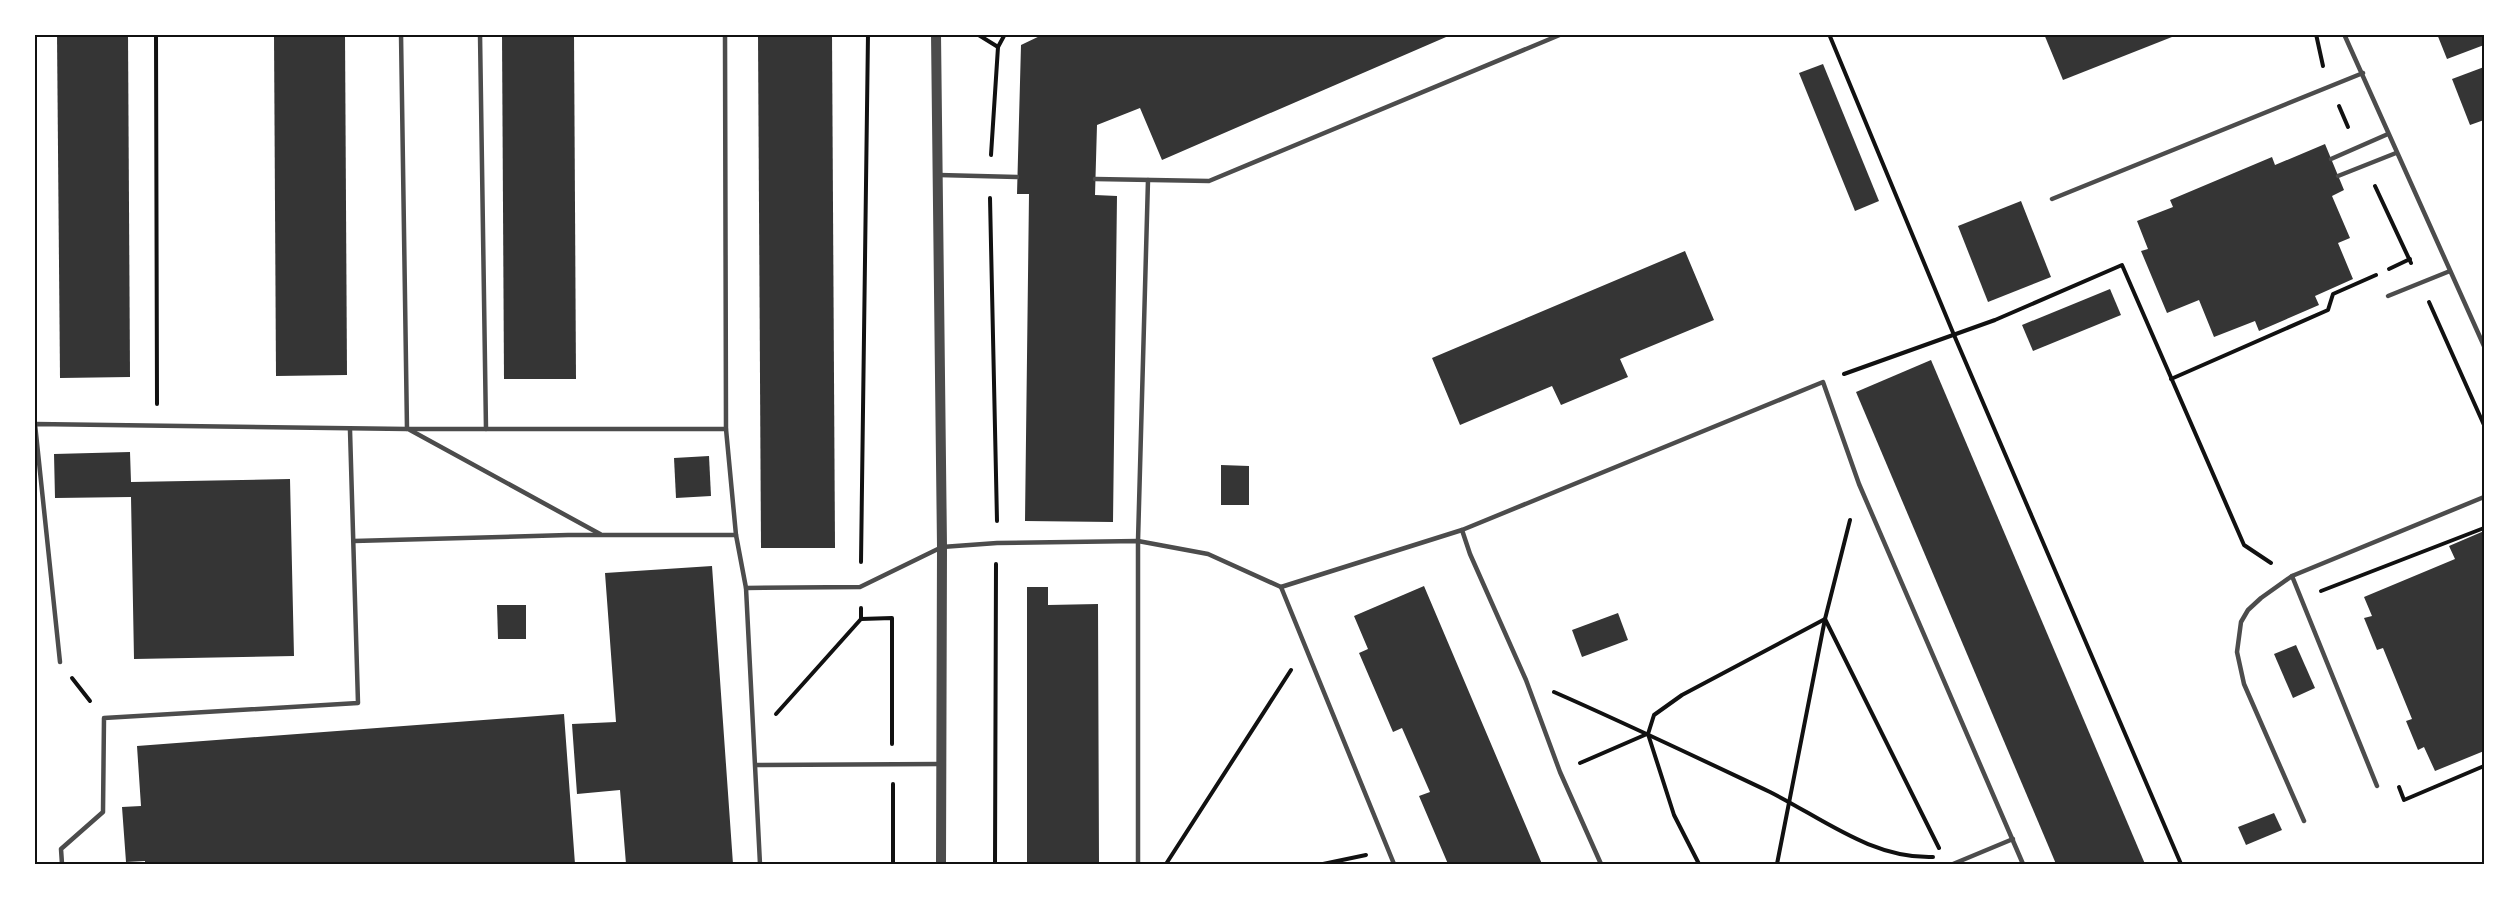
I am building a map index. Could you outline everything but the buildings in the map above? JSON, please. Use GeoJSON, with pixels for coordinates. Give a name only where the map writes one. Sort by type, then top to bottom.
{"type":"FeatureCollection","features":[{"type":"Feature","properties":{"kind":"street"},"geometry":{"type":"LineString","coordinates":[[936,34],[942,547],[941,864]]}},
{"type":"Feature","properties":{"kind":"lane"},"geometry":{"type":"LineString","coordinates":[[401,34],[407,429]]}},
{"type":"Feature","properties":{"kind":"lane"},"geometry":{"type":"LineString","coordinates":[[480,34],[486,429]]}},
{"type":"Feature","properties":{"kind":"lane"},"geometry":{"type":"LineString","coordinates":[[725,34],[726,429],[736,535],[746,588],[760,864]]}},
{"type":"Feature","properties":{"kind":"lane"},"geometry":{"type":"LineString","coordinates":[[1095,179],[1209,181],[1562,34]]}},
{"type":"Feature","properties":{"kind":"lane"},"geometry":{"type":"LineString","coordinates":[[2344,34],[2484,346]]}},
{"type":"Feature","properties":{"kind":"lane"},"geometry":{"type":"LineString","coordinates":[[2052,199],[2363,73]]}},
{"type":"Feature","properties":{"kind":"lane"},"geometry":{"type":"LineString","coordinates":[[2331,159],[2388,134]]}},
{"type":"Feature","properties":{"kind":"lane"},"geometry":{"type":"LineString","coordinates":[[2338,176],[2396,153]]}},
{"type":"Feature","properties":{"kind":"lane"},"geometry":{"type":"LineString","coordinates":[[939,175],[1017,177]]}},
{"type":"Feature","properties":{"kind":"lane"},"geometry":{"type":"LineString","coordinates":[[1138,864],[1138,541],[1148,180]]}},
{"type":"Feature","properties":{"kind":"lane"},"geometry":{"type":"LineString","coordinates":[[2388,296],[2450,271]]}},
{"type":"Feature","properties":{"kind":"lane"},"geometry":{"type":"LineString","coordinates":[[746,588],[861,587],[942,547],[996,543],[1138,541],[1208,554],[1281,586],[1462,530],[1823,382],[1859,484],[2023,864]]}},
{"type":"Feature","properties":{"kind":"lane"},"geometry":{"type":"LineString","coordinates":[[60,662],[35,423],[350,430],[726,429]]}},
{"type":"Feature","properties":{"kind":"lane"},"geometry":{"type":"LineString","coordinates":[[407,429],[602,535]]}},
{"type":"Feature","properties":{"kind":"lane"},"geometry":{"type":"LineString","coordinates":[[62,864],[61,849],[103,812],[104,718],[358,703],[350,430]]}},
{"type":"Feature","properties":{"kind":"lane"},"geometry":{"type":"LineString","coordinates":[[2304,821],[2244,684],[2237,652],[2241,622],[2248,610],[2277,585],[2292,576],[2484,497]]}},
{"type":"Feature","properties":{"kind":"lane"},"geometry":{"type":"LineString","coordinates":[[1462,530],[1470,554],[1526,680],[1560,772],[1601,864]]}},
{"type":"Feature","properties":{"kind":"lane"},"geometry":{"type":"LineString","coordinates":[[354,541],[602,535],[736,535]]}},
{"type":"Feature","properties":{"kind":"lane"},"geometry":{"type":"LineString","coordinates":[[2292,576],[2377,786]]}},
{"type":"Feature","properties":{"kind":"lane"},"geometry":{"type":"LineString","coordinates":[[1281,586],[1394,864]]}},
{"type":"Feature","properties":{"kind":"lane"},"geometry":{"type":"LineString","coordinates":[[756,765],[940,764]]}},
{"type":"Feature","properties":{"kind":"lane"},"geometry":{"type":"LineString","coordinates":[[1953,864],[2013,839]]}},
{"type":"Feature","properties":{"kind":"path"},"geometry":{"type":"LineString","coordinates":[[156,34],[157,425]]}},
{"type":"Feature","properties":{"kind":"path"},"geometry":{"type":"LineString","coordinates":[[753,740],[861,619],[868,34]]}},
{"type":"Feature","properties":{"kind":"path"},"geometry":{"type":"LineString","coordinates":[[977,34],[998,47]]}},
{"type":"Feature","properties":{"kind":"path"},"geometry":{"type":"LineString","coordinates":[[995,864],[996,543],[990,176],[998,47],[1005,34]]}},
{"type":"Feature","properties":{"kind":"path"},"geometry":{"type":"LineString","coordinates":[[1829,34],[1954,335],[2181,864]]}},
{"type":"Feature","properties":{"kind":"path"},"geometry":{"type":"LineString","coordinates":[[2316,34],[2324,72],[2357,147]]}},
{"type":"Feature","properties":{"kind":"path"},"geometry":{"type":"LineString","coordinates":[[2365,165],[2421,283],[2484,425]]}},
{"type":"Feature","properties":{"kind":"path"},"geometry":{"type":"LineString","coordinates":[[2388,269],[2410,259]]}},
{"type":"Feature","properties":{"kind":"path"},"geometry":{"type":"LineString","coordinates":[[1823,382],[1954,335],[2122,265],[2244,545],[2319,592],[2484,528]]}},
{"type":"Feature","properties":{"kind":"path"},"geometry":{"type":"LineString","coordinates":[[2171,379],[2328,310],[2333,294],[2377,274]]}},
{"type":"Feature","properties":{"kind":"path"},"geometry":{"type":"LineString","coordinates":[[1777,864],[1825,620],[1859,484]]}},
{"type":"Feature","properties":{"kind":"path"},"geometry":{"type":"LineString","coordinates":[[861,619],[892,618],[893,864]]}},
{"type":"Feature","properties":{"kind":"path"},"geometry":{"type":"LineString","coordinates":[[1699,864],[1674,815],[1648,734],[1654,715],[1682,695],[1825,620]]}},
{"type":"Feature","properties":{"kind":"path"},"geometry":{"type":"LineString","coordinates":[[1526,680],[1648,734],[1788,801],[1860,842],[1914,858],[1944,856],[1825,620]]}},
{"type":"Feature","properties":{"kind":"path"},"geometry":{"type":"LineString","coordinates":[[1166,864],[1306,646]]}},
{"type":"Feature","properties":{"kind":"path"},"geometry":{"type":"LineString","coordinates":[[60,662],[104,718]]}},
{"type":"Feature","properties":{"kind":"path"},"geometry":{"type":"LineString","coordinates":[[1560,772],[1648,734]]}},
{"type":"Feature","properties":{"kind":"path"},"geometry":{"type":"LineString","coordinates":[[2396,778],[2404,800],[2484,766]]}},
{"type":"Feature","properties":{"kind":"path"},"geometry":{"type":"LineString","coordinates":[[1323,864],[1388,849]]}}]}
